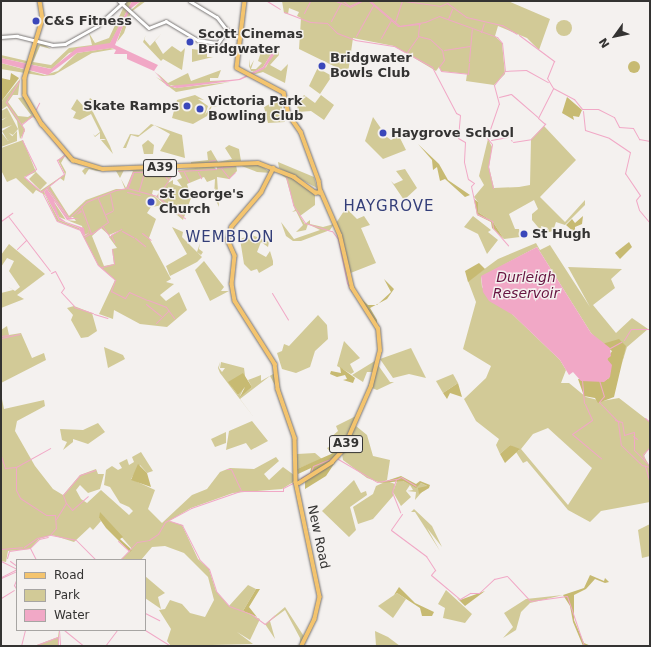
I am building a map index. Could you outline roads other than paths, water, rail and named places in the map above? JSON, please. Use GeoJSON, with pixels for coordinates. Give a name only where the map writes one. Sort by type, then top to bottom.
{"type":"FeatureCollection","features":[{"type":"Feature","properties":{"kind":"main road","name":"A39"},"geometry":{"type":"LineString","coordinates":[[40,1],[43,18],[26,74],[25,90],[29,104],[73,160],[99,169],[187,168],[241,162],[274,168],[319,192]]}},
{"type":"Feature","properties":{"kind":"main road","name":"A39"},"geometry":{"type":"LineString","coordinates":[[246,1],[240,36],[240,72],[284,92],[294,122],[302,135],[319,192],[340,236],[352,288],[378,329],[380,351],[372,386],[344,449],[333,461],[299,485]]}},
{"type":"Feature","properties":{"kind":"main road","name":"New Road"},"geometry":{"type":"LineString","coordinates":[[274,168],[260,195],[233,226],[228,238],[235,256],[232,284],[236,304],[276,368],[278,389],[295,438],[299,485],[318,589],[316,616],[302,646]]}},
{"type":"Feature","properties":{"kind":"street"},"geometry":{"type":"LineString","coordinates":[[114,12],[123,2]]}},
{"type":"Feature","properties":{"kind":"street"},"geometry":{"type":"LineString","coordinates":[[123,2],[134,10],[145,25],[157,24],[166,21],[198,40],[218,43],[227,32]]}},
{"type":"Feature","properties":{"kind":"street"},"geometry":{"type":"LineString","coordinates":[[1,37],[32,39],[43,43],[67,44],[114,12],[123,2]]}},
{"type":"Feature","properties":{"kind":"street"},"geometry":{"type":"LineString","coordinates":[[191,2],[217,17],[227,32],[240,36]]}},
{"type":"Feature","properties":{"kind":"street"},"geometry":{"type":"LineString","coordinates":[[32,39],[34,49]]}},
{"type":"Feature","properties":{"kind":"water"},"geometry":{"type":"Polygon","coordinates":[[[132,1],[141,1],[130,9],[115,45],[158,65],[154,71],[127,59],[127,54],[114,54],[116,50],[112,48],[77,53],[48,75],[1,63],[1,58],[51,69],[77,48],[110,43],[132,1]]]}},
{"type":"Feature","properties":{"kind":"water"},"geometry":{"type":"Polygon","coordinates":[[[276,46],[274,55],[264,69],[240,80],[177,88],[167,86],[154,71],[170,86],[239,79],[263,67],[276,46]]]}},
{"type":"Feature","properties":{"kind":"water"},"geometry":{"type":"Polygon","coordinates":[[[47,189],[68,218],[80,218],[67,220],[54,201],[59,217],[66,222],[84,228],[85,235],[89,233],[84,236],[79,228],[59,220],[44,192],[47,189]]]}},
{"type":"Feature","properties":{"kind":"water","name":"Durleigh Reservoir"},"geometry":{"type":"Polygon","coordinates":[[[537,247],[591,333],[610,348],[611,356],[607,359],[612,365],[610,377],[604,382],[581,381],[573,372],[569,375],[560,360],[513,315],[489,301],[483,292],[481,276],[537,247]]]}},
{"type":"Feature","properties":{"kind":"waterway"},"geometry":{"type":"LineString","coordinates":[[267,1],[280,9]]}},
{"type":"Feature","properties":{"kind":"waterway"},"geometry":{"type":"LineString","coordinates":[[304,13],[310,1]]}},
{"type":"Feature","properties":{"kind":"waterway"},"geometry":{"type":"LineString","coordinates":[[336,1],[350,7],[362,1]]}},
{"type":"Feature","properties":{"kind":"waterway"},"geometry":{"type":"LineString","coordinates":[[343,1],[349,6],[361,1]]}},
{"type":"Feature","properties":{"kind":"waterway"},"geometry":{"type":"LineString","coordinates":[[369,1],[398,26],[420,24]]}},
{"type":"Feature","properties":{"kind":"waterway"},"geometry":{"type":"LineString","coordinates":[[370,1],[400,26],[425,22],[439,16],[497,37],[502,43],[505,71],[526,70],[548,82]]}},
{"type":"Feature","properties":{"kind":"waterway"},"geometry":{"type":"LineString","coordinates":[[395,22],[402,1]]}},
{"type":"Feature","properties":{"kind":"waterway"},"geometry":{"type":"LineString","coordinates":[[405,1],[440,6],[447,3],[466,17],[502,25],[517,34]]}},
{"type":"Feature","properties":{"kind":"waterway"},"geometry":{"type":"LineString","coordinates":[[331,21],[341,2]]}},
{"type":"Feature","properties":{"kind":"waterway"},"geometry":{"type":"LineString","coordinates":[[356,36],[373,5]]}},
{"type":"Feature","properties":{"kind":"waterway"},"geometry":{"type":"LineString","coordinates":[[448,19],[452,9]]}},
{"type":"Feature","properties":{"kind":"waterway"},"geometry":{"type":"LineString","coordinates":[[284,12],[310,22],[327,23],[337,33],[355,40],[394,46],[432,67],[456,113],[460,115],[458,138],[465,142],[464,162],[468,179],[474,183],[471,186],[477,214],[492,221],[493,228],[508,245]]}},
{"type":"Feature","properties":{"kind":"waterway"},"geometry":{"type":"LineString","coordinates":[[381,38],[391,20]]}},
{"type":"Feature","properties":{"kind":"waterway"},"geometry":{"type":"LineString","coordinates":[[481,32],[484,23]]}},
{"type":"Feature","properties":{"kind":"waterway"},"geometry":{"type":"LineString","coordinates":[[407,52],[418,36],[419,24]]}},
{"type":"Feature","properties":{"kind":"waterway"},"geometry":{"type":"LineString","coordinates":[[469,61],[472,29]]}},
{"type":"Feature","properties":{"kind":"waterway"},"geometry":{"type":"LineString","coordinates":[[519,35],[554,61],[547,78],[553,88],[574,99],[582,109],[598,109],[614,117],[619,127],[633,128],[639,139],[650,141]]}},
{"type":"Feature","properties":{"kind":"waterway"},"geometry":{"type":"LineString","coordinates":[[418,36],[430,39],[442,50],[444,60],[439,67],[441,71],[468,74],[469,63]]}},
{"type":"Feature","properties":{"kind":"waterway"},"geometry":{"type":"LineString","coordinates":[[444,50],[470,46]]}},
{"type":"Feature","properties":{"kind":"waterway"},"geometry":{"type":"LineString","coordinates":[[493,188],[488,167],[492,144],[487,138],[499,104],[494,85],[505,71]]}},
{"type":"Feature","properties":{"kind":"waterway"},"geometry":{"type":"LineString","coordinates":[[19,81],[6,102],[24,129],[21,138]]}},
{"type":"Feature","properties":{"kind":"waterway"},"geometry":{"type":"LineString","coordinates":[[513,142],[531,139],[545,124],[538,118],[553,89]]}},
{"type":"Feature","properties":{"kind":"waterway"},"geometry":{"type":"LineString","coordinates":[[499,97],[511,94],[537,117]]}},
{"type":"Feature","properties":{"kind":"waterway"},"geometry":{"type":"LineString","coordinates":[[36,109],[39,103]]}},
{"type":"Feature","properties":{"kind":"waterway"},"geometry":{"type":"LineString","coordinates":[[583,111],[585,130],[609,138],[630,152],[625,173],[640,195],[636,200],[639,210],[650,223]]}},
{"type":"Feature","properties":{"kind":"waterway"},"geometry":{"type":"LineString","coordinates":[[22,124],[33,115]]}},
{"type":"Feature","properties":{"kind":"waterway"},"geometry":{"type":"LineString","coordinates":[[22,140],[36,169],[24,177],[41,192],[64,174],[57,160],[65,155],[50,136]]}},
{"type":"Feature","properties":{"kind":"waterway"},"geometry":{"type":"LineString","coordinates":[[491,140],[508,137]]}},
{"type":"Feature","properties":{"kind":"waterway"},"geometry":{"type":"LineString","coordinates":[[209,161],[215,160]]}},
{"type":"Feature","properties":{"kind":"waterway"},"geometry":{"type":"LineString","coordinates":[[217,168],[233,166]]}},
{"type":"Feature","properties":{"kind":"waterway"},"geometry":{"type":"LineString","coordinates":[[221,168],[229,178],[235,172]]}},
{"type":"Feature","properties":{"kind":"waterway"},"geometry":{"type":"LineString","coordinates":[[178,171],[216,169]]}},
{"type":"Feature","properties":{"kind":"waterway"},"geometry":{"type":"LineString","coordinates":[[161,171],[168,180]]}},
{"type":"Feature","properties":{"kind":"waterway"},"geometry":{"type":"LineString","coordinates":[[169,179],[174,171]]}},
{"type":"Feature","properties":{"kind":"waterway"},"geometry":{"type":"LineString","coordinates":[[127,187],[133,172],[176,171]]}},
{"type":"Feature","properties":{"kind":"waterway"},"geometry":{"type":"LineString","coordinates":[[139,190],[144,172]]}},
{"type":"Feature","properties":{"kind":"waterway"},"geometry":{"type":"LineString","coordinates":[[184,172],[189,182]]}},
{"type":"Feature","properties":{"kind":"waterway"},"geometry":{"type":"LineString","coordinates":[[198,172],[201,178]]}},
{"type":"Feature","properties":{"kind":"waterway"},"geometry":{"type":"LineString","coordinates":[[128,187],[133,173]]}},
{"type":"Feature","properties":{"kind":"waterway"},"geometry":{"type":"LineString","coordinates":[[286,176],[293,205],[305,223],[332,231],[338,239],[347,283],[352,292]]}},
{"type":"Feature","properties":{"kind":"waterway"},"geometry":{"type":"LineString","coordinates":[[161,191],[168,181]]}},
{"type":"Feature","properties":{"kind":"waterway"},"geometry":{"type":"LineString","coordinates":[[47,187],[69,218],[86,202],[116,190],[127,188],[156,196]]}},
{"type":"Feature","properties":{"kind":"waterway"},"geometry":{"type":"LineString","coordinates":[[157,197],[161,191]]}},
{"type":"Feature","properties":{"kind":"waterway"},"geometry":{"type":"LineString","coordinates":[[127,192],[140,195]]}},
{"type":"Feature","properties":{"kind":"waterway"},"geometry":{"type":"LineString","coordinates":[[43,194],[57,221],[80,230],[98,265],[115,280],[111,291],[125,298],[129,292],[147,300]]}},
{"type":"Feature","properties":{"kind":"waterway"},"geometry":{"type":"LineString","coordinates":[[110,194],[113,210]]}},
{"type":"Feature","properties":{"kind":"waterway"},"geometry":{"type":"LineString","coordinates":[[91,234],[108,222],[98,198]]}},
{"type":"Feature","properties":{"kind":"waterway"},"geometry":{"type":"LineString","coordinates":[[159,198],[185,218]]}},
{"type":"Feature","properties":{"kind":"waterway"},"geometry":{"type":"LineString","coordinates":[[81,206],[91,233],[84,237]]}},
{"type":"Feature","properties":{"kind":"waterway"},"geometry":{"type":"LineString","coordinates":[[106,214],[112,211]]}},
{"type":"Feature","properties":{"kind":"waterway"},"geometry":{"type":"LineString","coordinates":[[1,221],[12,213]]}},
{"type":"Feature","properties":{"kind":"waterway"},"geometry":{"type":"LineString","coordinates":[[8,216],[50,271]]}},
{"type":"Feature","properties":{"kind":"waterway"},"geometry":{"type":"LineString","coordinates":[[103,227],[110,237]]}},
{"type":"Feature","properties":{"kind":"waterway"},"geometry":{"type":"LineString","coordinates":[[114,242],[111,235],[121,229]]}},
{"type":"Feature","properties":{"kind":"waterway"},"geometry":{"type":"LineString","coordinates":[[122,231],[133,237]]}},
{"type":"Feature","properties":{"kind":"waterway"},"geometry":{"type":"LineString","coordinates":[[142,233],[151,240]]}},
{"type":"Feature","properties":{"kind":"waterway"},"geometry":{"type":"LineString","coordinates":[[135,238],[145,246]]}},
{"type":"Feature","properties":{"kind":"waterway"},"geometry":{"type":"LineString","coordinates":[[17,249],[26,240]]}},
{"type":"Feature","properties":{"kind":"waterway"},"geometry":{"type":"LineString","coordinates":[[112,249],[114,264]]}},
{"type":"Feature","properties":{"kind":"waterway"},"geometry":{"type":"LineString","coordinates":[[102,267],[113,264]]}},
{"type":"Feature","properties":{"kind":"waterway"},"geometry":{"type":"LineString","coordinates":[[51,273],[55,271],[64,288],[61,292],[74,306]]}},
{"type":"Feature","properties":{"kind":"waterway"},"geometry":{"type":"LineString","coordinates":[[272,293],[288,320]]}},
{"type":"Feature","properties":{"kind":"waterway"},"geometry":{"type":"LineString","coordinates":[[148,300],[166,307],[174,318]]}},
{"type":"Feature","properties":{"kind":"waterway"},"geometry":{"type":"LineString","coordinates":[[146,304],[161,316]]}},
{"type":"Feature","properties":{"kind":"waterway"},"geometry":{"type":"LineString","coordinates":[[74,307],[93,313]]}},
{"type":"Feature","properties":{"kind":"waterway"},"geometry":{"type":"LineString","coordinates":[[156,323],[168,311]]}},
{"type":"Feature","properties":{"kind":"waterway"},"geometry":{"type":"LineString","coordinates":[[94,314],[107,318]]}},
{"type":"Feature","properties":{"kind":"waterway"},"geometry":{"type":"LineString","coordinates":[[624,340],[631,329],[650,329]]}},
{"type":"Feature","properties":{"kind":"waterway"},"geometry":{"type":"LineString","coordinates":[[1,338],[20,334]]}},
{"type":"Feature","properties":{"kind":"waterway"},"geometry":{"type":"LineString","coordinates":[[1,336],[9,335]]}},
{"type":"Feature","properties":{"kind":"waterway"},"geometry":{"type":"LineString","coordinates":[[610,348],[621,342]]}},
{"type":"Feature","properties":{"kind":"waterway"},"geometry":{"type":"LineString","coordinates":[[582,380],[584,403]]}},
{"type":"Feature","properties":{"kind":"waterway"},"geometry":{"type":"LineString","coordinates":[[599,380],[604,396],[599,402],[618,422],[621,445],[642,465],[650,467]]}},
{"type":"Feature","properties":{"kind":"waterway"},"geometry":{"type":"LineString","coordinates":[[585,404],[592,420],[572,434],[601,458]]}},
{"type":"Feature","properties":{"kind":"waterway"},"geometry":{"type":"LineString","coordinates":[[645,418],[650,422]]}},
{"type":"Feature","properties":{"kind":"waterway"},"geometry":{"type":"LineString","coordinates":[[615,420],[622,422],[624,435],[634,432],[634,450],[648,464]]}},
{"type":"Feature","properties":{"kind":"waterway"},"geometry":{"type":"LineString","coordinates":[[633,436],[637,439]]}},
{"type":"Feature","properties":{"kind":"waterway"},"geometry":{"type":"LineString","coordinates":[[644,459],[643,454],[650,447]]}},
{"type":"Feature","properties":{"kind":"waterway"},"geometry":{"type":"LineString","coordinates":[[16,467],[50,448]]}},
{"type":"Feature","properties":{"kind":"waterway"},"geometry":{"type":"LineString","coordinates":[[1,456],[5,468],[16,467],[16,490],[20,498],[46,515],[55,515],[56,528],[50,535]]}},
{"type":"Feature","properties":{"kind":"waterway"},"geometry":{"type":"LineString","coordinates":[[301,478],[311,472],[313,466],[333,458]]}},
{"type":"Feature","properties":{"kind":"waterway"},"geometry":{"type":"LineString","coordinates":[[338,459],[377,482],[396,479],[392,492],[400,512]]}},
{"type":"Feature","properties":{"kind":"waterway"},"geometry":{"type":"LineString","coordinates":[[645,466],[650,484]]}},
{"type":"Feature","properties":{"kind":"waterway"},"geometry":{"type":"LineString","coordinates":[[227,469],[231,469],[241,490]]}},
{"type":"Feature","properties":{"kind":"waterway"},"geometry":{"type":"LineString","coordinates":[[66,503],[63,495],[80,475],[95,470]]}},
{"type":"Feature","properties":{"kind":"waterway"},"geometry":{"type":"LineString","coordinates":[[397,479],[401,477],[416,486]]}},
{"type":"Feature","properties":{"kind":"waterway"},"geometry":{"type":"LineString","coordinates":[[121,559],[137,542],[149,540],[158,534],[165,522],[191,508],[240,491],[283,491],[283,488],[295,482]]}},
{"type":"Feature","properties":{"kind":"waterway"},"geometry":{"type":"LineString","coordinates":[[56,519],[66,503],[72,510],[88,496]]}},
{"type":"Feature","properties":{"kind":"waterway"},"geometry":{"type":"LineString","coordinates":[[402,514],[391,530],[426,556],[435,570],[431,575],[460,599],[470,593],[479,593],[494,579],[507,576],[530,601]]}},
{"type":"Feature","properties":{"kind":"waterway"},"geometry":{"type":"LineString","coordinates":[[170,521],[182,525],[199,559],[209,569],[216,591],[229,606],[251,614],[265,624],[275,615]]}},
{"type":"Feature","properties":{"kind":"waterway"},"geometry":{"type":"LineString","coordinates":[[24,547],[37,538],[50,535]]}},
{"type":"Feature","properties":{"kind":"waterway"},"geometry":{"type":"LineString","coordinates":[[51,535],[76,540],[95,559]]}},
{"type":"Feature","properties":{"kind":"waterway"},"geometry":{"type":"LineString","coordinates":[[7,558],[9,551],[30,548],[39,539],[48,537]]}},
{"type":"Feature","properties":{"kind":"waterway"},"geometry":{"type":"LineString","coordinates":[[118,541],[129,551]]}},
{"type":"Feature","properties":{"kind":"waterway"},"geometry":{"type":"LineString","coordinates":[[1,549],[22,547]]}},
{"type":"Feature","properties":{"kind":"waterway"},"geometry":{"type":"LineString","coordinates":[[30,548],[36,559]]}},
{"type":"Feature","properties":{"kind":"waterway"},"geometry":{"type":"LineString","coordinates":[[1,561],[16,568]]}},
{"type":"Feature","properties":{"kind":"waterway"},"geometry":{"type":"LineString","coordinates":[[10,561],[16,565]]}},
{"type":"Feature","properties":{"kind":"waterway"},"geometry":{"type":"LineString","coordinates":[[1,577],[16,570]]}},
{"type":"Feature","properties":{"kind":"waterway"},"geometry":{"type":"LineString","coordinates":[[1,578],[16,571]]}},
{"type":"Feature","properties":{"kind":"waterway"},"geometry":{"type":"LineString","coordinates":[[16,580],[14,585],[16,588]]}},
{"type":"Feature","properties":{"kind":"waterway"},"geometry":{"type":"LineString","coordinates":[[1,598],[14,590]]}},
{"type":"Feature","properties":{"kind":"waterway"},"geometry":{"type":"LineString","coordinates":[[531,601],[567,596],[584,646]]}},
{"type":"Feature","properties":{"kind":"waterway"},"geometry":{"type":"LineString","coordinates":[[146,614],[159,620]]}},
{"type":"Feature","properties":{"kind":"waterway"},"geometry":{"type":"LineString","coordinates":[[21,646],[25,631]]}},
{"type":"Feature","properties":{"kind":"waterway"},"geometry":{"type":"LineString","coordinates":[[59,631],[60,646]]}},
{"type":"Feature","properties":{"kind":"waterway"},"geometry":{"type":"LineString","coordinates":[[65,631],[84,646]]}},
{"type":"Feature","properties":{"kind":"waterway"},"geometry":{"type":"LineString","coordinates":[[105,646],[116,631]]}},
{"type":"Feature","properties":{"kind":"waterway"},"geometry":{"type":"LineString","coordinates":[[146,631],[171,646]]}},
{"type":"Feature","properties":{"kind":"waterway"},"geometry":{"type":"LineString","coordinates":[[34,646],[58,637],[58,645]]}},
{"type":"Feature","properties":{"kind":"place","name":"C&S Fitness"},"geometry":{"type":"Point","coordinates":[36,21]}},
{"type":"Feature","properties":{"kind":"place","name":"Scott Cinemas Bridgwater"},"geometry":{"type":"Point","coordinates":[190,42]}},
{"type":"Feature","properties":{"kind":"place","name":"Bridgwater Bowls Club"},"geometry":{"type":"Point","coordinates":[322,66]}},
{"type":"Feature","properties":{"kind":"place","name":"Skate Ramps"},"geometry":{"type":"Point","coordinates":[187,106]}},
{"type":"Feature","properties":{"kind":"place","name":"Victoria Park Bowling Club"},"geometry":{"type":"Point","coordinates":[200,109]}},
{"type":"Feature","properties":{"kind":"place","name":"Haygrove School"},"geometry":{"type":"Point","coordinates":[383,133]}},
{"type":"Feature","properties":{"kind":"place","name":"St George's Church"},"geometry":{"type":"Point","coordinates":[151,202]}},
{"type":"Feature","properties":{"kind":"place","name":"St Hugh"},"geometry":{"type":"Point","coordinates":[524,234]}},
{"type":"Feature","properties":{"kind":"district","name":"HAYGROVE"},"geometry":{"type":"Point","coordinates":[389,207]}},
{"type":"Feature","properties":{"kind":"district","name":"WEMBDON"},"geometry":{"type":"Point","coordinates":[230,238]}}]}
